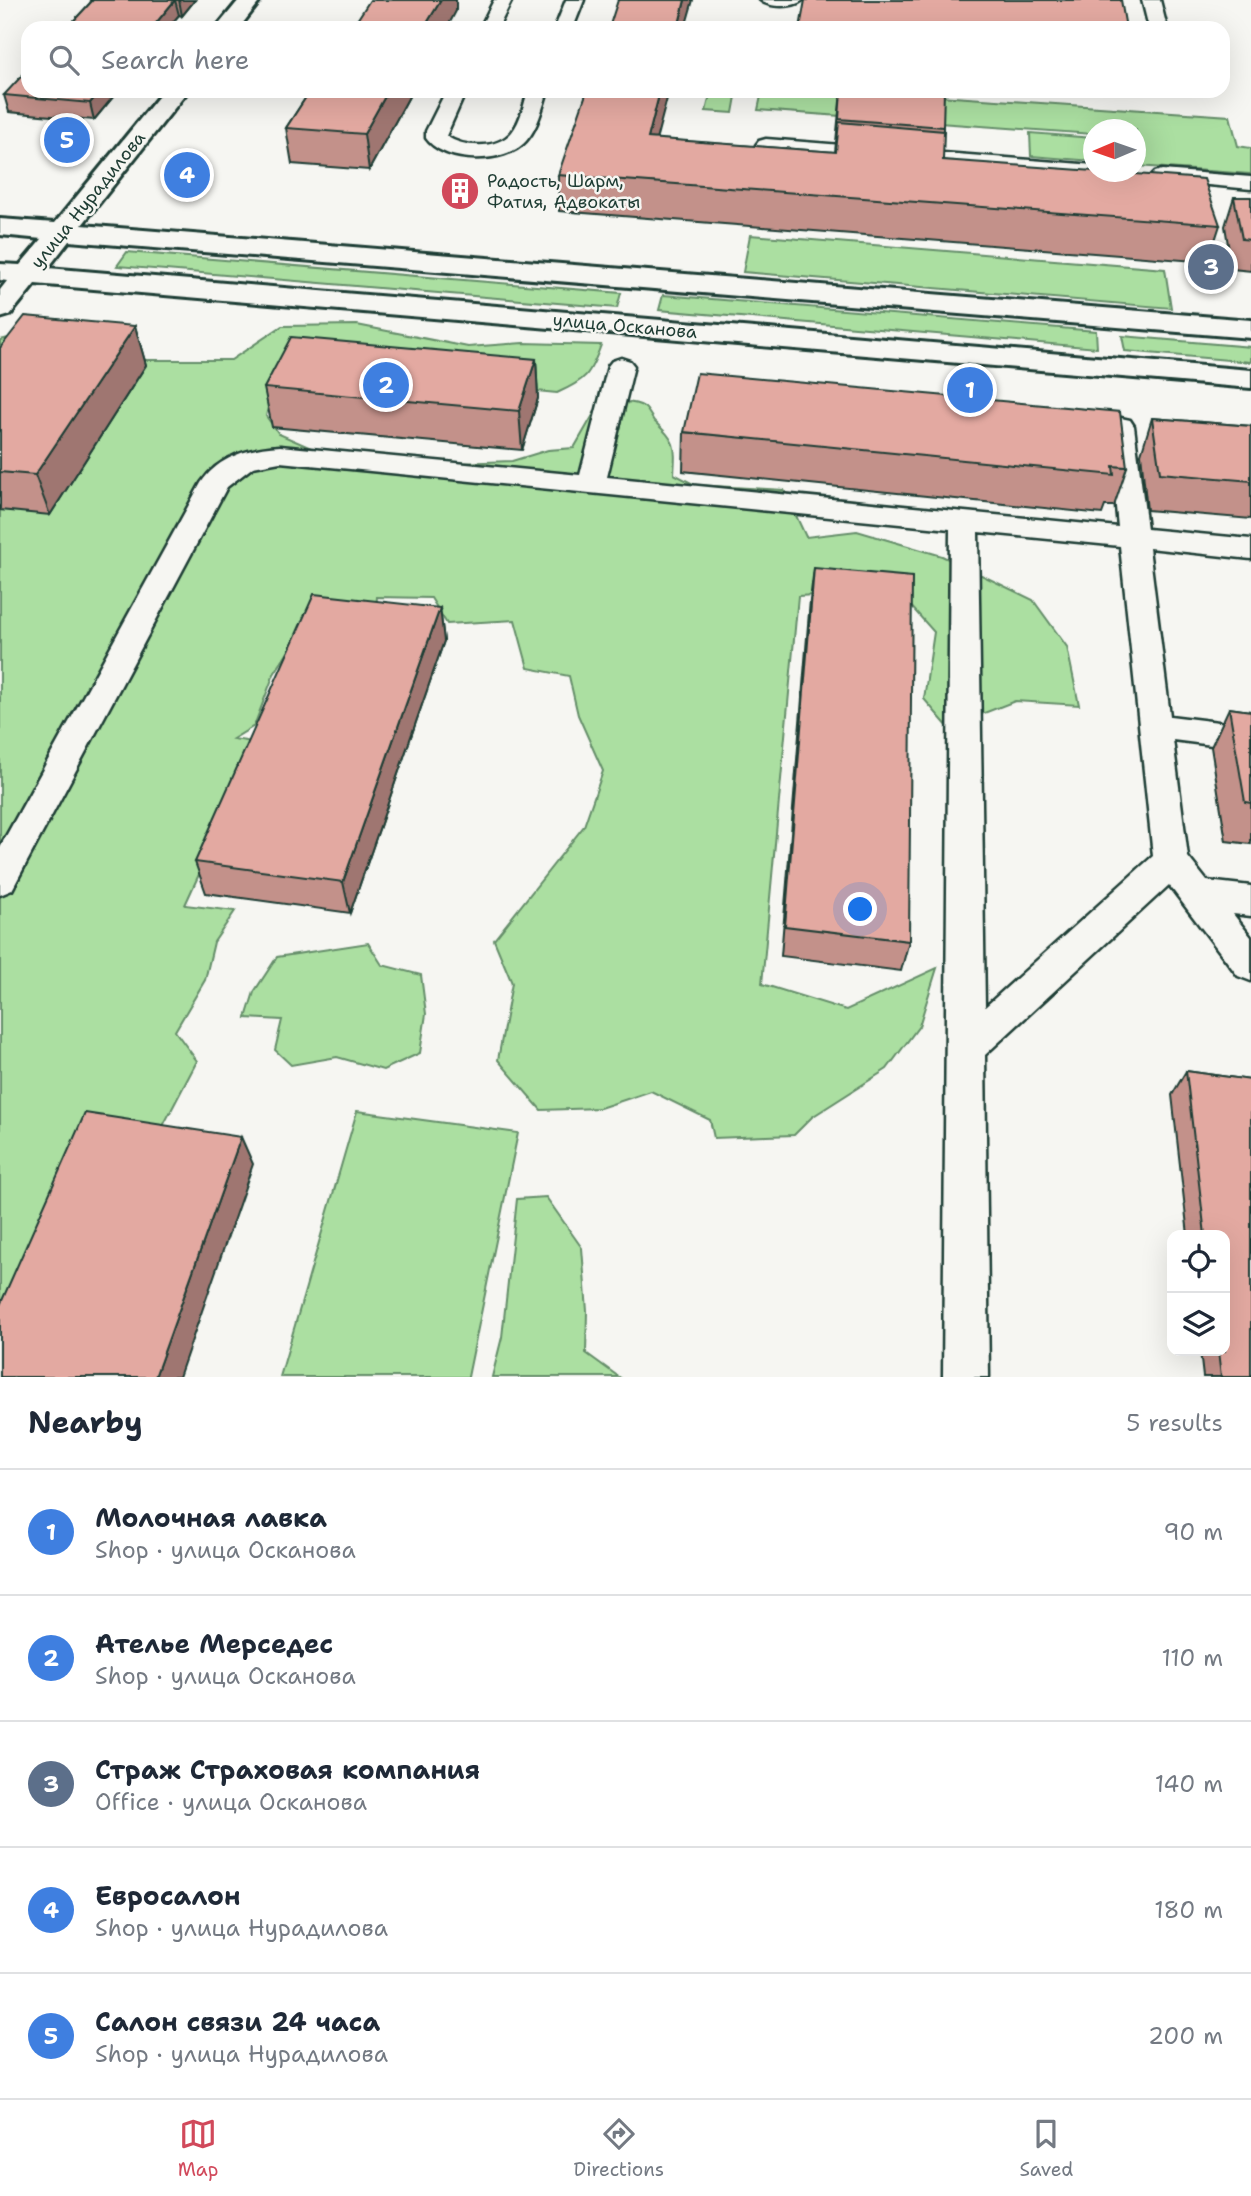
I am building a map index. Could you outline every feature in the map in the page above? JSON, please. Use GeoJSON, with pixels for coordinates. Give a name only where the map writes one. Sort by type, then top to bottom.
{"type":"FeatureCollection","features":[{"type":"Feature","properties":{"kind":"street"},"geometry":{"type":"LineString","coordinates":[[233,21],[250,0]]}},
{"type":"Feature","properties":{"kind":"street","name":"улица Нурадилова"},"geometry":{"type":"LineString","coordinates":[[0,309],[14,274],[61,232],[170,98]]}},
{"type":"Feature","properties":{"kind":"street"},"geometry":{"type":"LineString","coordinates":[[0,227],[1251,329]]}},
{"type":"Feature","properties":{"kind":"street","name":"улица Осканова"},"geometry":{"type":"LineString","coordinates":[[14,274],[1251,379]]}},
{"type":"Feature","properties":{"kind":"lane"},"geometry":{"type":"LineString","coordinates":[[492,21],[503,0]]}},
{"type":"Feature","properties":{"kind":"lane"},"geometry":{"type":"LineString","coordinates":[[567,21],[575,0]]}},
{"type":"Feature","properties":{"kind":"lane"},"geometry":{"type":"LineString","coordinates":[[769,0],[794,0]]}},
{"type":"Feature","properties":{"kind":"lane"},"geometry":{"type":"LineString","coordinates":[[1151,0],[1156,21]]}},
{"type":"Feature","properties":{"kind":"lane"},"geometry":{"type":"LineString","coordinates":[[452,98],[436,131],[436,138],[443,145],[467,150],[492,150],[509,145],[520,136],[535,98]]}},
{"type":"Feature","properties":{"kind":"lane"},"geometry":{"type":"LineString","coordinates":[[766,145],[1083,170]]}},
{"type":"Feature","properties":{"kind":"lane"},"geometry":{"type":"LineString","coordinates":[[1146,175],[1251,183]]}},
{"type":"Feature","properties":{"kind":"lane"},"geometry":{"type":"LineString","coordinates":[[591,485],[621,366]]}},
{"type":"Feature","properties":{"kind":"lane"},"geometry":{"type":"LineString","coordinates":[[1120,412],[1171,861],[1251,965]]}},
{"type":"Feature","properties":{"kind":"lane"},"geometry":{"type":"LineString","coordinates":[[0,880],[215,482],[226,470],[240,461],[258,455],[280,454],[1251,549]]}},
{"type":"Feature","properties":{"kind":"lane"},"geometry":{"type":"LineString","coordinates":[[964,522],[966,1377]]}},
{"type":"Feature","properties":{"kind":"lane"},"geometry":{"type":"LineString","coordinates":[[1155,726],[1251,738]]}},
{"type":"Feature","properties":{"kind":"lane"},"geometry":{"type":"LineString","coordinates":[[966,1048],[1171,861]]}},
{"type":"Feature","properties":{"kind":"lane"},"geometry":{"type":"LineString","coordinates":[[1197,895],[1251,901]]}},
{"type":"Feature","properties":{"kind":"green space"},"geometry":{"type":"Polygon","coordinates":[[[709,98],[736,98],[733,113],[706,111],[709,98]]]}},
{"type":"Feature","properties":{"kind":"green space"},"geometry":{"type":"Polygon","coordinates":[[[761,98],[968,98],[1230,116],[1238,146],[1251,148],[1251,174],[1146,167],[1146,119],[1083,119],[1083,133],[758,110],[761,98]]]}},
{"type":"Feature","properties":{"kind":"green space"},"geometry":{"type":"Polygon","coordinates":[[[1030,133],[1083,137],[1083,160],[1031,156],[1030,133]]]}},
{"type":"Feature","properties":{"kind":"green space"},"geometry":{"type":"Polygon","coordinates":[[[750,235],[1165,269],[1171,308],[743,272],[750,235]]]}},
{"type":"Feature","properties":{"kind":"green space"},"geometry":{"type":"Polygon","coordinates":[[[127,252],[621,293],[617,308],[117,266],[127,252]]]}},
{"type":"Feature","properties":{"kind":"green space"},"geometry":{"type":"Polygon","coordinates":[[[663,295],[1096,331],[1097,348],[659,310],[663,295]]]}},
{"type":"Feature","properties":{"kind":"green space"},"geometry":{"type":"Polygon","coordinates":[[[357,325],[468,347],[523,343],[601,345],[586,375],[557,393],[314,370],[271,394],[266,416],[279,434],[311,448],[359,456],[457,463],[512,461],[548,450],[574,448],[600,403],[634,403],[645,408],[671,439],[675,456],[674,474],[695,485],[784,490],[806,537],[857,531],[942,556],[1033,600],[1067,647],[1079,705],[1015,701],[948,727],[924,699],[934,632],[901,595],[851,593],[798,596],[762,984],[846,1010],[937,968],[919,1026],[887,1069],[812,1117],[794,1135],[714,1138],[710,1120],[651,1091],[600,1108],[541,1110],[498,1060],[512,983],[494,940],[584,826],[603,771],[578,715],[569,676],[528,668],[515,620],[447,624],[431,598],[377,597],[376,608],[303,629],[274,674],[254,726],[233,739],[259,743],[185,905],[235,911],[214,942],[205,980],[175,1031],[197,1061],[163,1126],[0,1318],[0,340],[49,328],[146,360],[231,360],[282,326],[357,325]]]}},
{"type":"Feature","properties":{"kind":"green space"},"geometry":{"type":"Polygon","coordinates":[[[1122,336],[1251,347],[1251,362],[1125,351],[1122,336]]]}},
{"type":"Feature","properties":{"kind":"green space"},"geometry":{"type":"Polygon","coordinates":[[[368,943],[382,965],[421,975],[426,1014],[420,1053],[383,1070],[337,1057],[291,1065],[275,1050],[282,1020],[246,1018],[254,992],[277,957],[368,943]]]}},
{"type":"Feature","properties":{"kind":"green space"},"geometry":{"type":"Polygon","coordinates":[[[357,1111],[518,1133],[468,1377],[280,1377],[357,1111]]]}},
{"type":"Feature","properties":{"kind":"green space"},"geometry":{"type":"Polygon","coordinates":[[[546,1197],[582,1248],[587,1311],[586,1353],[619,1377],[492,1377],[502,1337],[517,1199],[546,1197]]]}},
{"type":"Feature","properties":{"kind":"building"},"geometry":{"type":"Polygon","coordinates":[[[93,0],[175,0],[158,21],[74,21],[93,0]]]}},
{"type":"Feature","properties":{"kind":"building"},"geometry":{"type":"Polygon","coordinates":[[[370,0],[441,0],[428,21],[356,21],[370,0]]]}},
{"type":"Feature","properties":{"kind":"building"},"geometry":{"type":"Polygon","coordinates":[[[618,0],[685,0],[680,21],[611,21],[618,0]]]}},
{"type":"Feature","properties":{"kind":"building"},"geometry":{"type":"Polygon","coordinates":[[[805,0],[1121,0],[1125,21],[801,21],[805,0]]]}},
{"type":"Feature","properties":{"kind":"building"},"geometry":{"type":"Polygon","coordinates":[[[21,77],[21,97],[4,95],[21,77]]]}},
{"type":"Feature","properties":{"kind":"building"},"geometry":{"type":"Polygon","coordinates":[[[36,98],[94,98],[90,103],[36,98]]]}},
{"type":"Feature","properties":{"kind":"building"},"geometry":{"type":"Polygon","coordinates":[[[305,98],[384,98],[364,134],[286,128],[305,98]]]}},
{"type":"Feature","properties":{"kind":"building"},"geometry":{"type":"Polygon","coordinates":[[[585,98],[658,98],[648,138],[836,152],[839,122],[944,131],[943,160],[1083,170],[1083,182],[1146,182],[1146,175],[1204,179],[1220,225],[558,175],[585,98]]]}},
{"type":"Feature","properties":{"kind":"building"},"geometry":{"type":"Polygon","coordinates":[[[840,98],[944,98],[943,127],[839,119],[840,98]]]}},
{"type":"Feature","properties":{"kind":"building"},"geometry":{"type":"Polygon","coordinates":[[[1234,197],[1251,197],[1251,240],[1242,239],[1234,197]]]}},
{"type":"Feature","properties":{"kind":"building"},"geometry":{"type":"Polygon","coordinates":[[[25,316],[135,326],[35,475],[0,472],[0,348],[25,316]]]}},
{"type":"Feature","properties":{"kind":"building"},"geometry":{"type":"Polygon","coordinates":[[[291,337],[536,359],[519,411],[264,388],[291,337]]]}},
{"type":"Feature","properties":{"kind":"building"},"geometry":{"type":"Polygon","coordinates":[[[697,373],[1120,412],[1127,467],[1113,466],[1114,475],[684,432],[697,373]]]}},
{"type":"Feature","properties":{"kind":"building"},"geometry":{"type":"Polygon","coordinates":[[[1152,418],[1251,426],[1251,481],[1160,473],[1152,418]]]}},
{"type":"Feature","properties":{"kind":"building"},"geometry":{"type":"Polygon","coordinates":[[[814,568],[912,577],[909,941],[785,926],[814,568]]]}},
{"type":"Feature","properties":{"kind":"building"},"geometry":{"type":"Polygon","coordinates":[[[314,594],[440,608],[343,882],[195,862],[314,594]]]}},
{"type":"Feature","properties":{"kind":"building"},"geometry":{"type":"Polygon","coordinates":[[[1229,708],[1251,711],[1251,803],[1245,802],[1229,708]]]}},
{"type":"Feature","properties":{"kind":"building"},"geometry":{"type":"Polygon","coordinates":[[[1186,1071],[1251,1080],[1251,1377],[1221,1377],[1219,1356],[1230,1356],[1230,1230],[1204,1230],[1186,1071]]]}},
{"type":"Feature","properties":{"kind":"building"},"geometry":{"type":"Polygon","coordinates":[[[85,1113],[241,1137],[155,1377],[0,1377],[0,1305],[85,1113]]]}},
{"type":"Feature","properties":{"kind":"place","name":"Салон связи 24 часа"},"geometry":{"type":"Point","coordinates":[67,140]}},
{"type":"Feature","properties":{"kind":"place","name":"Евросалон"},"geometry":{"type":"Point","coordinates":[187,175]}},
{"type":"Feature","properties":{"kind":"place","name":"Радость, Шарм, Фатия, Адвокаты"},"geometry":{"type":"Point","coordinates":[460,191]}},
{"type":"Feature","properties":{"kind":"place","name":"Страж Страховая компания"},"geometry":{"type":"Point","coordinates":[1211,267]}},
{"type":"Feature","properties":{"kind":"place","name":"Ателье Мерседес"},"geometry":{"type":"Point","coordinates":[386,385]}},
{"type":"Feature","properties":{"kind":"place","name":"Молочная лавка"},"geometry":{"type":"Point","coordinates":[970,390]}}]}
